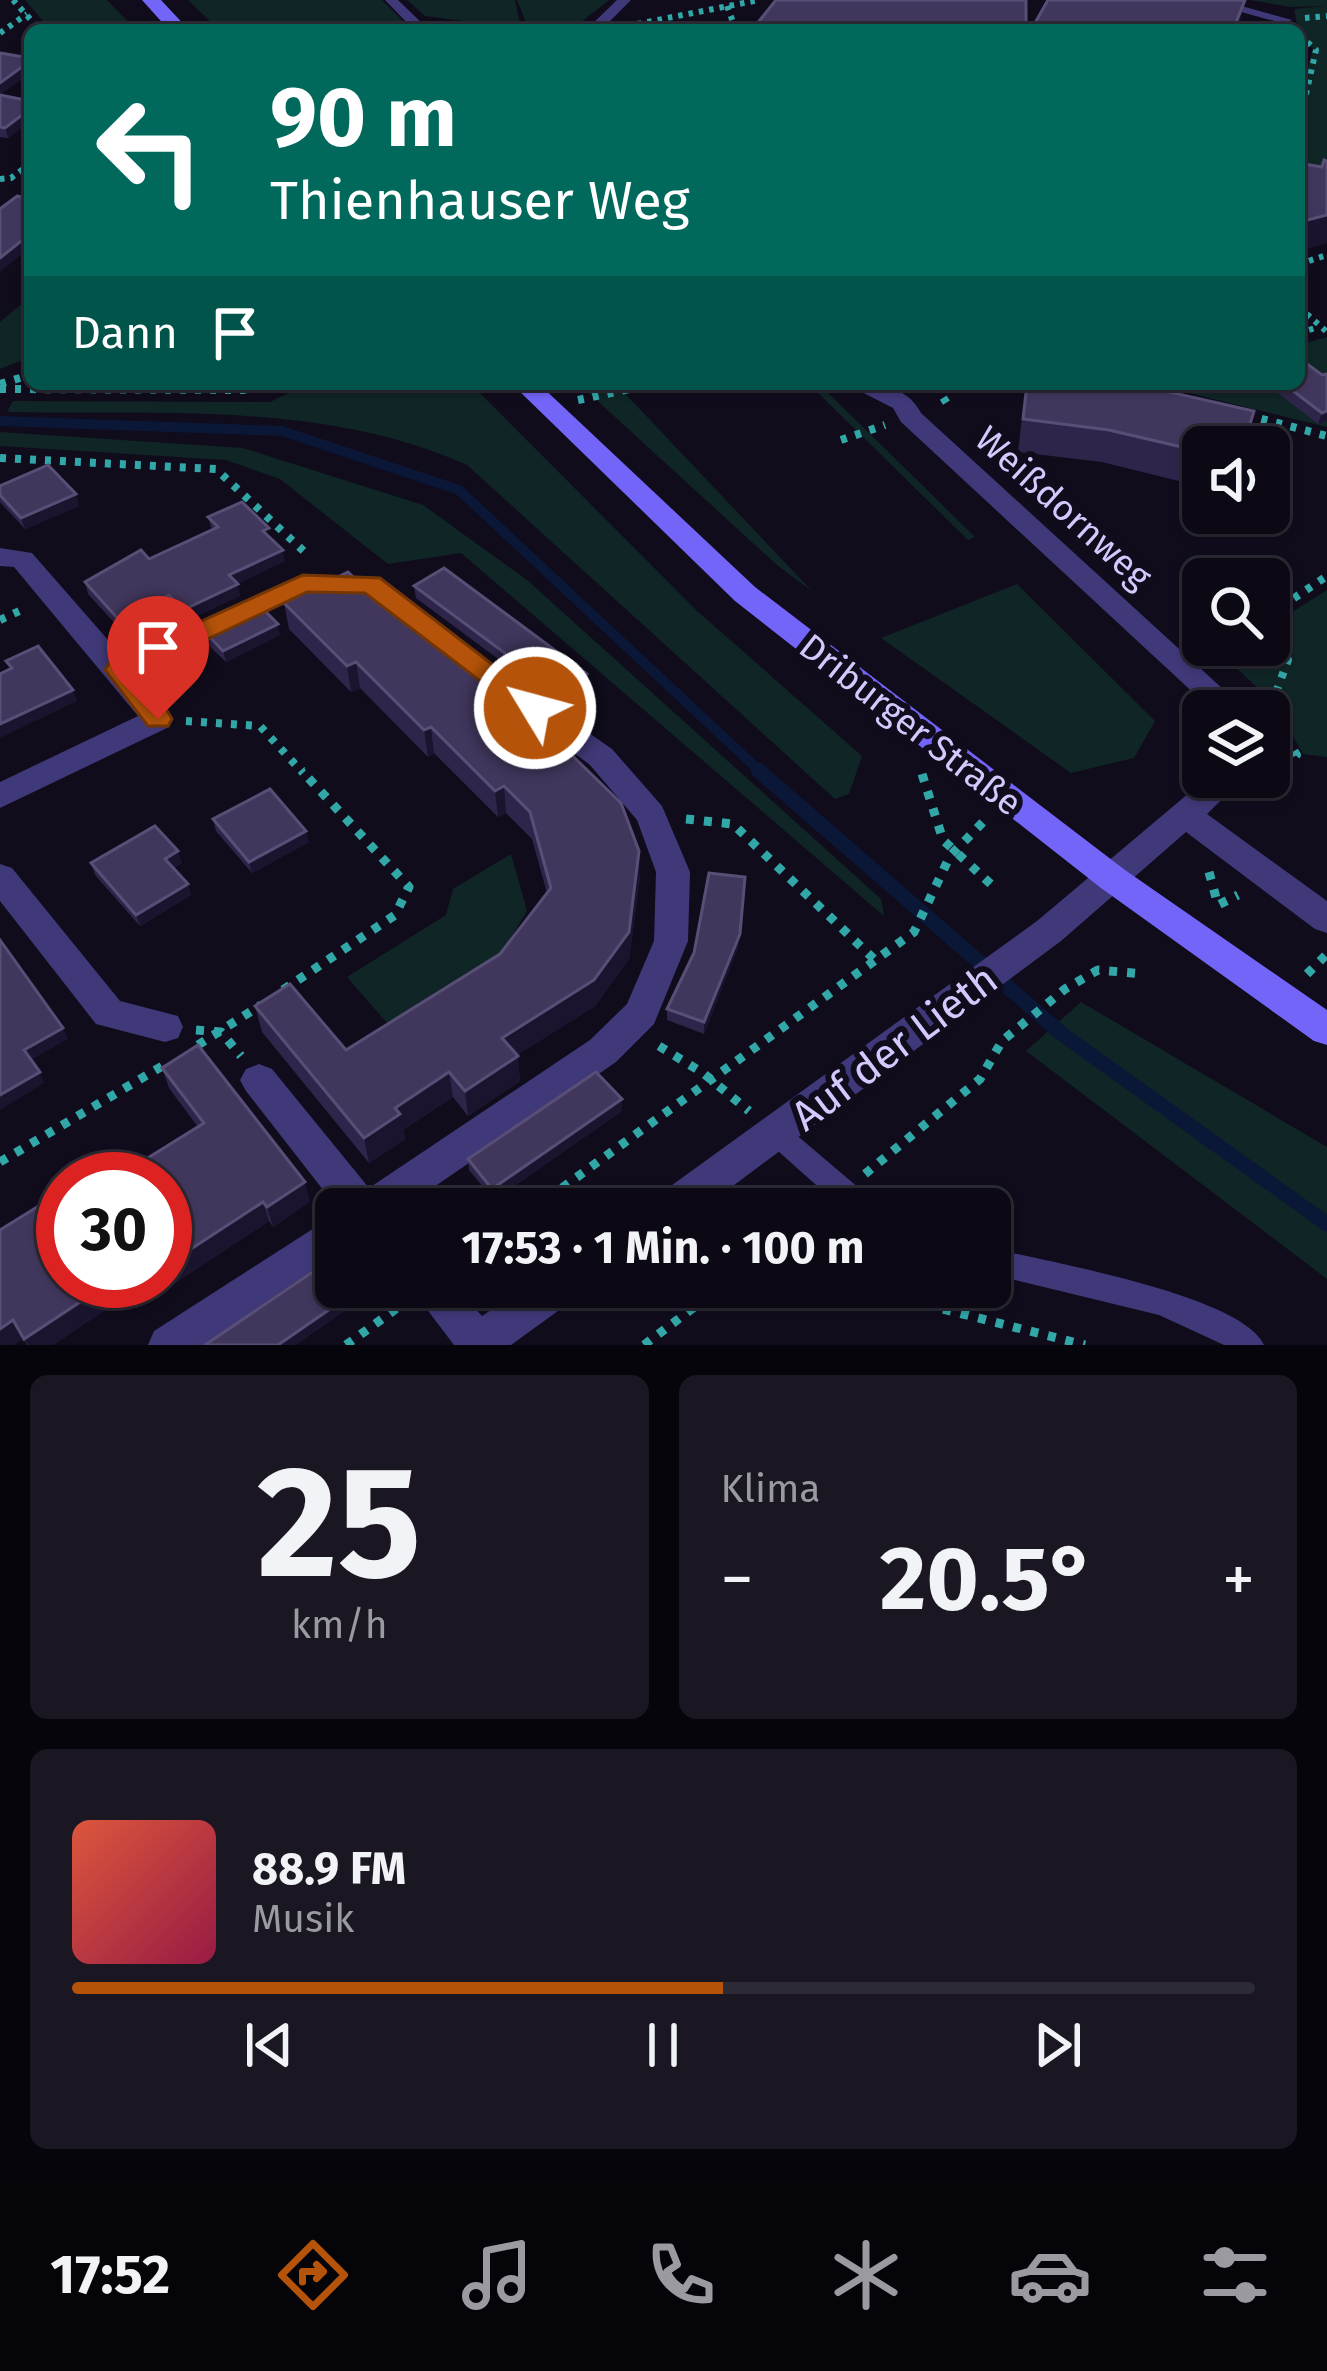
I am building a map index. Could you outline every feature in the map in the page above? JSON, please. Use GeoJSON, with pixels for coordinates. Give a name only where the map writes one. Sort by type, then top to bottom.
{"type":"FeatureCollection","features":[{"type":"Feature","properties":{"kind":"main road"},"geometry":{"type":"LineString","coordinates":[[152,0],[174,24]]}},
{"type":"Feature","properties":{"kind":"main road","name":"Driburger Straße"},"geometry":{"type":"LineString","coordinates":[[530,390],[745,594],[1113,879],[1327,1030]]}},
{"type":"Feature","properties":{"kind":"street","name":"Weißdornweg"},"geometry":{"type":"LineString","coordinates":[[877,390],[909,401],[1210,690]]}},
{"type":"Feature","properties":{"kind":"street"},"geometry":{"type":"LineString","coordinates":[[0,557],[22,559],[158,719],[0,796]]}},
{"type":"Feature","properties":{"kind":"street"},"geometry":{"type":"LineString","coordinates":[[119,670],[303,584],[370,584],[441,637]]}},
{"type":"Feature","properties":{"kind":"street"},"geometry":{"type":"LineString","coordinates":[[398,1188],[603,1052],[641,1012],[671,941],[673,872],[651,815],[601,757],[477,664]]}},
{"type":"Feature","properties":{"kind":"street"},"geometry":{"type":"LineString","coordinates":[[1113,879],[1206,798]]}},
{"type":"Feature","properties":{"kind":"street"},"geometry":{"type":"LineString","coordinates":[[1187,816],[1327,919]]}},
{"type":"Feature","properties":{"kind":"street"},"geometry":{"type":"LineString","coordinates":[[0,877],[109,1013],[164,1027]]}},
{"type":"Feature","properties":{"kind":"street","name":"Auf der Lieth"},"geometry":{"type":"LineString","coordinates":[[701,1188],[778,1135],[1113,879]]}},
{"type":"Feature","properties":{"kind":"street"},"geometry":{"type":"LineString","coordinates":[[259,1080],[349,1188]]}},
{"type":"Feature","properties":{"kind":"street"},"geometry":{"type":"LineString","coordinates":[[169,1345],[315,1246]]}},
{"type":"Feature","properties":{"kind":"street"},"geometry":{"type":"LineString","coordinates":[[437,1308],[478,1344],[530,1308]]}},
{"type":"Feature","properties":{"kind":"lane"},"geometry":{"type":"LineString","coordinates":[[391,0],[416,24]]}},
{"type":"Feature","properties":{"kind":"lane"},"geometry":{"type":"LineString","coordinates":[[599,24],[625,0]]}},
{"type":"Feature","properties":{"kind":"lane"},"geometry":{"type":"LineString","coordinates":[[1204,0],[1286,20]]}},
{"type":"Feature","properties":{"kind":"lane"},"geometry":{"type":"LineString","coordinates":[[778,1135],[840,1188]]}},
{"type":"Feature","properties":{"kind":"lane"},"geometry":{"type":"LineString","coordinates":[[1011,1267],[1176,1308],[1232,1332],[1249,1345]]}},
{"type":"Feature","properties":{"kind":"path"},"geometry":{"type":"LineString","coordinates":[[13,0],[36,24]]}},
{"type":"Feature","properties":{"kind":"path"},"geometry":{"type":"LineString","coordinates":[[638,24],[759,0]]}},
{"type":"Feature","properties":{"kind":"path"},"geometry":{"type":"LineString","coordinates":[[727,6],[734,24]]}},
{"type":"Feature","properties":{"kind":"path"},"geometry":{"type":"LineString","coordinates":[[0,33],[28,14]]}},
{"type":"Feature","properties":{"kind":"path"},"geometry":{"type":"LineString","coordinates":[[1305,40],[1316,50],[1305,98]]}},
{"type":"Feature","properties":{"kind":"path"},"geometry":{"type":"LineString","coordinates":[[549,408],[614,390]]}},
{"type":"Feature","properties":{"kind":"path"},"geometry":{"type":"LineString","coordinates":[[841,440],[909,401]]}},
{"type":"Feature","properties":{"kind":"path"},"geometry":{"type":"LineString","coordinates":[[1237,413],[1327,436]]}},
{"type":"Feature","properties":{"kind":"path"},"geometry":{"type":"LineString","coordinates":[[0,458],[216,469],[337,583]]}},
{"type":"Feature","properties":{"kind":"path"},"geometry":{"type":"LineString","coordinates":[[1290,601],[1327,576]]}},
{"type":"Feature","properties":{"kind":"path"},"geometry":{"type":"LineString","coordinates":[[0,1162],[221,1032],[395,915],[409,887],[260,726],[158,719]]}},
{"type":"Feature","properties":{"kind":"path"},"geometry":{"type":"LineString","coordinates":[[912,726],[932,827],[949,851],[995,888]]}},
{"type":"Feature","properties":{"kind":"path"},"geometry":{"type":"LineString","coordinates":[[651,815],[733,824],[876,961]]}},
{"type":"Feature","properties":{"kind":"path"},"geometry":{"type":"LineString","coordinates":[[562,1188],[914,932],[930,907],[949,851],[977,824]]}},
{"type":"Feature","properties":{"kind":"path"},"geometry":{"type":"LineString","coordinates":[[866,1188],[980,1079],[1002,1041],[1046,1004],[1098,970],[1145,974]]}},
{"type":"Feature","properties":{"kind":"path"},"geometry":{"type":"LineString","coordinates":[[627,1026],[711,1080]]}},
{"type":"Feature","properties":{"kind":"path"},"geometry":{"type":"LineString","coordinates":[[164,1027],[221,1032],[259,1080]]}},
{"type":"Feature","properties":{"kind":"path"},"geometry":{"type":"LineString","coordinates":[[346,1345],[399,1308]]}},
{"type":"Feature","properties":{"kind":"path"},"geometry":{"type":"LineString","coordinates":[[644,1345],[693,1308]]}},
{"type":"Feature","properties":{"kind":"path"},"geometry":{"type":"LineString","coordinates":[[939,1308],[1085,1345]]}},
{"type":"Feature","properties":{"kind":"green space"},"geometry":{"type":"Polygon","coordinates":[[[25,0],[107,0],[130,24],[46,24],[25,0]]]}},
{"type":"Feature","properties":{"kind":"green space"},"geometry":{"type":"Polygon","coordinates":[[[188,0],[382,0],[406,24],[213,24],[188,0]]]}},
{"type":"Feature","properties":{"kind":"green space"},"geometry":{"type":"Polygon","coordinates":[[[407,0],[515,0],[524,24],[487,24],[425,16],[407,0]]]}},
{"type":"Feature","properties":{"kind":"green space"},"geometry":{"type":"Polygon","coordinates":[[[517,0],[609,0],[579,24],[527,24],[517,0]]]}},
{"type":"Feature","properties":{"kind":"green space"},"geometry":{"type":"Polygon","coordinates":[[[1250,0],[1327,0],[1327,174],[1305,170],[1305,78],[1313,49],[1305,40],[1305,24],[1297,24],[1294,9],[1326,6],[1290,7],[1250,0]]]}},
{"type":"Feature","properties":{"kind":"green space"},"geometry":{"type":"Polygon","coordinates":[[[24,302],[24,359],[0,369],[0,322],[24,302]]]}},
{"type":"Feature","properties":{"kind":"green space"},"geometry":{"type":"Polygon","coordinates":[[[1327,337],[1327,427],[1177,390],[1305,390],[1305,343],[1327,337]]]}},
{"type":"Feature","properties":{"kind":"green space"},"geometry":{"type":"Polygon","coordinates":[[[295,390],[477,390],[696,610],[862,756],[849,794],[835,799],[467,465],[413,444],[299,421],[182,413],[7,412],[13,401],[270,402],[295,390]]]}},
{"type":"Feature","properties":{"kind":"green space"},"geometry":{"type":"Polygon","coordinates":[[[586,390],[622,390],[812,591],[778,566],[586,390]]]}},
{"type":"Feature","properties":{"kind":"green space"},"geometry":{"type":"Polygon","coordinates":[[[815,390],[825,390],[975,537],[968,540],[815,390]]]}},
{"type":"Feature","properties":{"kind":"green space"},"geometry":{"type":"Polygon","coordinates":[[[0,432],[243,448],[423,505],[527,580],[881,899],[884,916],[461,553],[388,564],[280,479],[226,460],[0,446],[0,432]]]}},
{"type":"Feature","properties":{"kind":"green space"},"geometry":{"type":"Polygon","coordinates":[[[1017,584],[1155,721],[1134,758],[1071,773],[881,638],[1017,584]]]}},
{"type":"Feature","properties":{"kind":"green space"},"geometry":{"type":"Polygon","coordinates":[[[1327,590],[1327,757],[1303,754],[1290,731],[1290,690],[1260,690],[1234,666],[1290,666],[1290,614],[1327,590]]]}},
{"type":"Feature","properties":{"kind":"green space"},"geometry":{"type":"Polygon","coordinates":[[[511,854],[527,911],[492,970],[394,1031],[347,977],[446,915],[453,889],[511,854]]]}},
{"type":"Feature","properties":{"kind":"green space"},"geometry":{"type":"Polygon","coordinates":[[[1081,1002],[1327,1147],[1327,1279],[1026,1051],[1081,1002]]]}},
{"type":"Feature","properties":{"kind":"building"},"geometry":{"type":"Polygon","coordinates":[[[776,0],[1026,0],[1026,24],[757,24],[776,0]]]}},
{"type":"Feature","properties":{"kind":"building"},"geometry":{"type":"Polygon","coordinates":[[[1048,0],[1245,0],[1235,24],[1034,24],[1048,0]]]}},
{"type":"Feature","properties":{"kind":"building"},"geometry":{"type":"Polygon","coordinates":[[[0,53],[24,57],[24,65],[0,83],[0,53]]]}},
{"type":"Feature","properties":{"kind":"building"},"geometry":{"type":"Polygon","coordinates":[[[0,95],[24,100],[24,114],[0,127],[0,95]]]}},
{"type":"Feature","properties":{"kind":"building"},"geometry":{"type":"Polygon","coordinates":[[[1327,161],[1327,215],[1305,221],[1305,164],[1322,167],[1327,161]]]}},
{"type":"Feature","properties":{"kind":"building"},"geometry":{"type":"Polygon","coordinates":[[[17,196],[24,198],[24,239],[0,258],[0,209],[17,196]]]}},
{"type":"Feature","properties":{"kind":"building"},"geometry":{"type":"Polygon","coordinates":[[[1305,362],[1327,374],[1327,411],[1322,413],[1292,390],[1305,390],[1305,362]]]}},
{"type":"Feature","properties":{"kind":"building"},"geometry":{"type":"Polygon","coordinates":[[[1026,390],[1161,390],[1254,411],[1249,426],[1182,426],[1182,447],[1109,430],[1023,419],[1026,390]]]}},
{"type":"Feature","properties":{"kind":"building"},"geometry":{"type":"Polygon","coordinates":[[[48,465],[76,494],[21,518],[0,495],[0,486],[48,465]]]}},
{"type":"Feature","properties":{"kind":"building"},"geometry":{"type":"Polygon","coordinates":[[[242,502],[269,528],[263,531],[283,550],[229,575],[238,584],[183,610],[169,595],[118,619],[85,582],[141,550],[149,559],[218,527],[208,517],[242,502]]]}},
{"type":"Feature","properties":{"kind":"building"},"geometry":{"type":"Polygon","coordinates":[[[444,568],[587,674],[559,693],[414,586],[444,568]]]}},
{"type":"Feature","properties":{"kind":"building"},"geometry":{"type":"Polygon","coordinates":[[[348,572],[372,595],[382,590],[527,698],[519,704],[621,803],[639,851],[629,932],[594,980],[502,1038],[518,1056],[465,1091],[449,1072],[395,1108],[400,1114],[364,1138],[255,1006],[290,984],[346,1050],[500,954],[551,888],[530,812],[504,786],[495,791],[431,727],[424,730],[356,662],[347,666],[284,603],[348,572]]]}},
{"type":"Feature","properties":{"kind":"building"},"geometry":{"type":"Polygon","coordinates":[[[261,607],[278,624],[223,651],[206,633],[261,607]]]}},
{"type":"Feature","properties":{"kind":"building"},"geometry":{"type":"Polygon","coordinates":[[[38,646],[73,690],[0,724],[0,674],[12,668],[6,661],[38,646]]]}},
{"type":"Feature","properties":{"kind":"building"},"geometry":{"type":"Polygon","coordinates":[[[270,789],[306,831],[249,862],[213,819],[270,789]]]}},
{"type":"Feature","properties":{"kind":"building"},"geometry":{"type":"Polygon","coordinates":[[[155,826],[178,851],[165,859],[188,884],[136,915],[91,863],[155,826]]]}},
{"type":"Feature","properties":{"kind":"building"},"geometry":{"type":"Polygon","coordinates":[[[709,873],[745,877],[740,934],[704,1022],[667,1009],[694,953],[709,873]]]}},
{"type":"Feature","properties":{"kind":"building"},"geometry":{"type":"Polygon","coordinates":[[[0,940],[63,1028],[24,1050],[40,1072],[0,1095],[0,940]]]}},
{"type":"Feature","properties":{"kind":"building"},"geometry":{"type":"Polygon","coordinates":[[[198,1045],[305,1182],[267,1207],[263,1202],[192,1248],[192,1152],[157,1152],[204,1123],[162,1068],[198,1045]]]}},
{"type":"Feature","properties":{"kind":"building"},"geometry":{"type":"Polygon","coordinates":[[[596,1072],[622,1099],[493,1188],[468,1159],[596,1072]]]}},
{"type":"Feature","properties":{"kind":"building"},"geometry":{"type":"Polygon","coordinates":[[[36,1208],[36,1308],[71,1308],[24,1339],[13,1320],[0,1329],[0,1230],[36,1208]]]}},
{"type":"Feature","properties":{"kind":"building"},"geometry":{"type":"Polygon","coordinates":[[[315,1270],[315,1308],[332,1308],[278,1345],[205,1345],[315,1270]]]}},
{"type":"Feature","properties":{"kind":"waterway"},"geometry":{"type":"LineString","coordinates":[[0,421],[282,431],[459,490],[762,773]]}},
{"type":"Feature","properties":{"kind":"waterway"},"geometry":{"type":"LineString","coordinates":[[758,770],[1062,1034],[1327,1224]]}},
{"type":"Feature","properties":{"kind":"route"},"geometry":{"type":"LineString","coordinates":[[158,719],[119,670],[303,584],[370,584],[535,708]]}}]}
